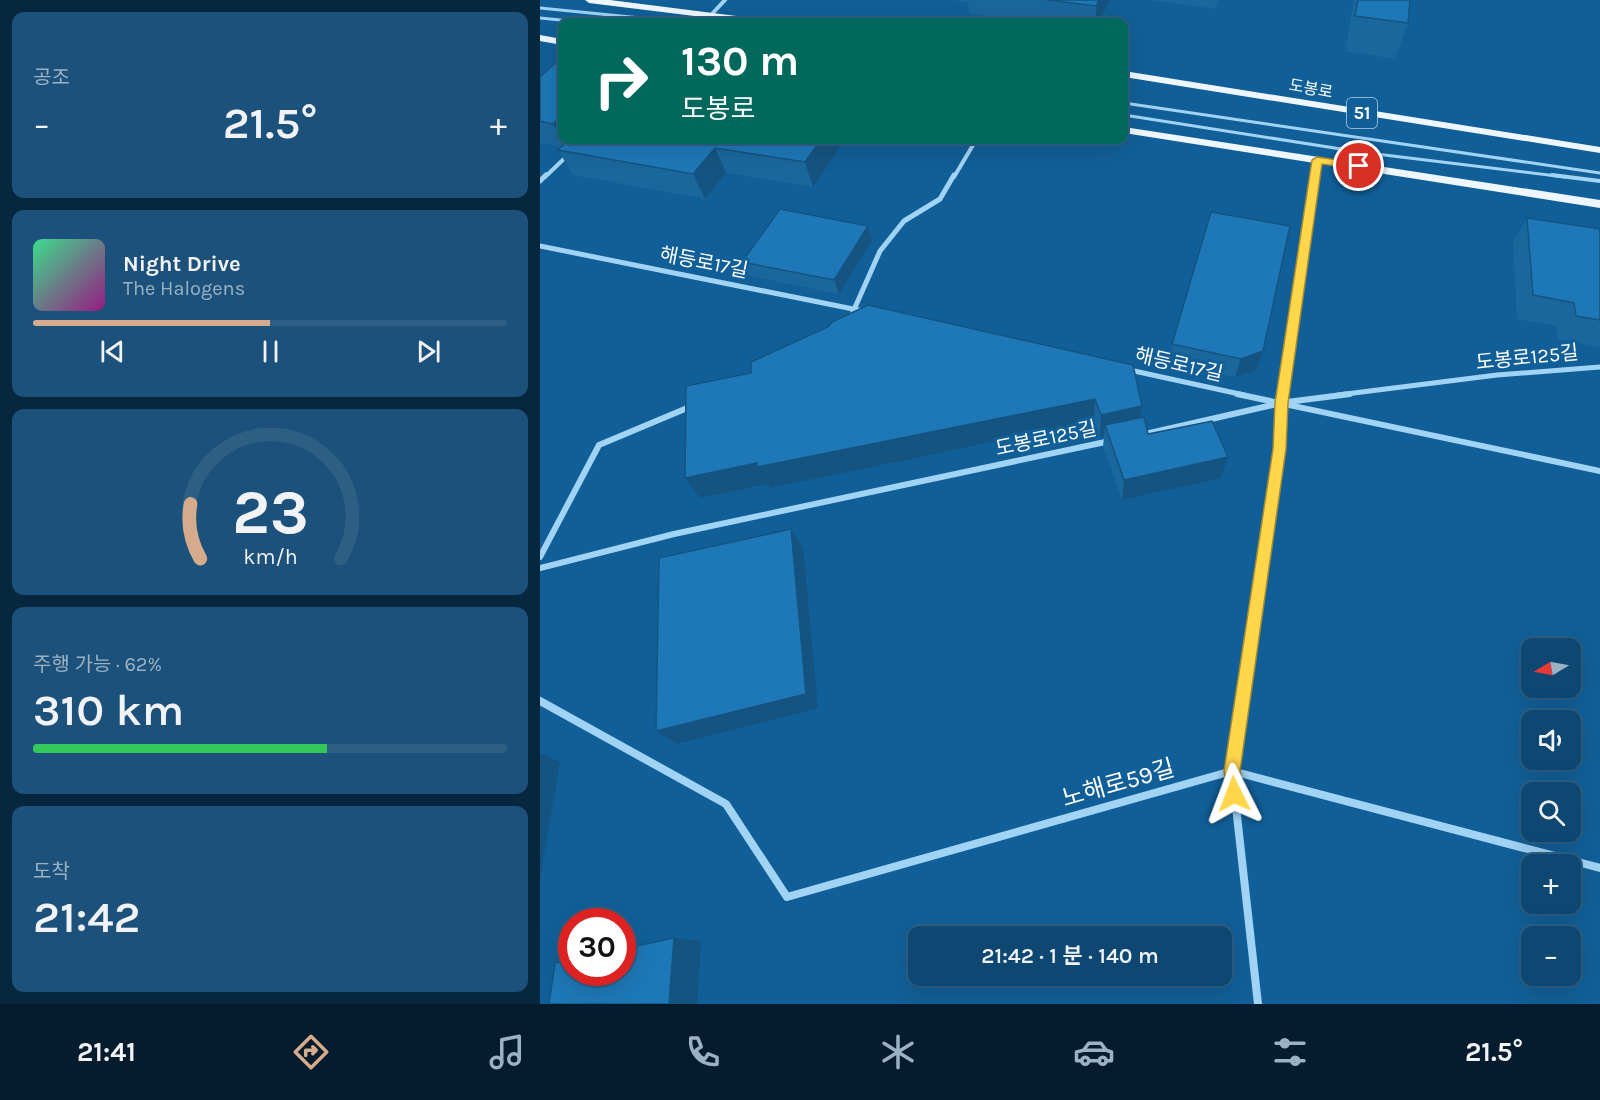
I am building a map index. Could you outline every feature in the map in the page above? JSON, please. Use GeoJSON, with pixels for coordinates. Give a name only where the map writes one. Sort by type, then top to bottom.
{"type":"FeatureCollection","features":[{"type":"Feature","properties":{"kind":"main road"},"geometry":{"type":"LineString","coordinates":[[589,0],[732,18]]}},
{"type":"Feature","properties":{"kind":"main road"},"geometry":{"type":"LineString","coordinates":[[540,38],[558,41]]}},
{"type":"Feature","properties":{"kind":"main road","name":"도봉로"},"geometry":{"type":"LineString","coordinates":[[1128,75],[1600,150]]}},
{"type":"Feature","properties":{"kind":"main road"},"geometry":{"type":"LineString","coordinates":[[1128,131],[1600,204]]}},
{"type":"Feature","properties":{"kind":"street"},"geometry":{"type":"LineString","coordinates":[[711,15],[726,0]]}},
{"type":"Feature","properties":{"kind":"street"},"geometry":{"type":"LineString","coordinates":[[849,319],[880,251],[904,221],[940,200],[974,144]]}},
{"type":"Feature","properties":{"kind":"street"},"geometry":{"type":"LineString","coordinates":[[540,182],[576,147]]}},
{"type":"Feature","properties":{"kind":"street"},"geometry":{"type":"LineString","coordinates":[[1258,1004],[1232,771],[1279,449],[1281,403],[1317,160]]}},
{"type":"Feature","properties":{"kind":"street","name":"해등로17길"},"geometry":{"type":"LineString","coordinates":[[540,246],[866,312]]}},
{"type":"Feature","properties":{"kind":"street","name":"해등로17길"},"geometry":{"type":"LineString","coordinates":[[1119,367],[1372,424],[1600,471]]}},
{"type":"Feature","properties":{"kind":"street","name":"도봉로125길"},"geometry":{"type":"LineString","coordinates":[[1136,436],[1281,403],[1497,375],[1600,367]]}},
{"type":"Feature","properties":{"kind":"street"},"geometry":{"type":"LineString","coordinates":[[540,557],[599,444],[696,404]]}},
{"type":"Feature","properties":{"kind":"street","name":"도봉로125길"},"geometry":{"type":"LineString","coordinates":[[540,568],[674,534],[1113,441]]}},
{"type":"Feature","properties":{"kind":"street","name":"노해로59길"},"geometry":{"type":"LineString","coordinates":[[540,701],[726,804],[787,897],[1232,771]]}},
{"type":"Feature","properties":{"kind":"street"},"geometry":{"type":"LineString","coordinates":[[1232,771],[1600,868]]}},
{"type":"Feature","properties":{"kind":"lane"},"geometry":{"type":"LineString","coordinates":[[540,8],[641,18]]}},
{"type":"Feature","properties":{"kind":"lane"},"geometry":{"type":"LineString","coordinates":[[540,18],[558,20]]}},
{"type":"Feature","properties":{"kind":"lane"},"geometry":{"type":"LineString","coordinates":[[1128,104],[1600,173]]}},
{"type":"Feature","properties":{"kind":"lane"},"geometry":{"type":"LineString","coordinates":[[1128,116],[1360,152],[1600,181]]}},
{"type":"Feature","properties":{"kind":"building"},"geometry":{"type":"Polygon","coordinates":[[[1047,0],[1099,0],[1096,6],[1047,0]]]}},
{"type":"Feature","properties":{"kind":"building"},"geometry":{"type":"Polygon","coordinates":[[[1358,0],[1410,0],[1408,23],[1355,16],[1358,0]]]}},
{"type":"Feature","properties":{"kind":"building"},"geometry":{"type":"Polygon","coordinates":[[[558,61],[558,119],[553,124],[540,121],[540,77],[558,61]]]}},
{"type":"Feature","properties":{"kind":"building"},"geometry":{"type":"Polygon","coordinates":[[[564,144],[818,144],[805,162],[715,148],[693,174],[558,150],[564,144]]]}},
{"type":"Feature","properties":{"kind":"building"},"geometry":{"type":"Polygon","coordinates":[[[780,209],[868,226],[834,280],[742,262],[780,209]]]}},
{"type":"Feature","properties":{"kind":"building"},"geometry":{"type":"Polygon","coordinates":[[[1211,212],[1290,226],[1263,351],[1241,359],[1172,344],[1211,212]]]}},
{"type":"Feature","properties":{"kind":"building"},"geometry":{"type":"Polygon","coordinates":[[[1527,218],[1600,229],[1600,320],[1576,316],[1574,303],[1533,295],[1527,218]]]}},
{"type":"Feature","properties":{"kind":"building"},"geometry":{"type":"Polygon","coordinates":[[[868,305],[1133,365],[1142,406],[1101,415],[1095,399],[757,467],[757,463],[685,478],[686,386],[751,373],[751,362],[828,327],[832,322],[868,305]]]}},
{"type":"Feature","properties":{"kind":"building"},"geometry":{"type":"Polygon","coordinates":[[[1144,417],[1148,434],[1212,421],[1228,457],[1124,480],[1105,425],[1144,417]]]}},
{"type":"Feature","properties":{"kind":"building"},"geometry":{"type":"Polygon","coordinates":[[[791,529],[806,694],[656,731],[659,558],[791,529]]]}},
{"type":"Feature","properties":{"kind":"building"},"geometry":{"type":"Polygon","coordinates":[[[674,938],[669,1004],[549,1004],[555,963],[558,962],[558,986],[636,986],[636,946],[674,938]]]}},
{"type":"Feature","properties":{"kind":"route"},"geometry":{"type":"LineString","coordinates":[[1234,794],[1232,771],[1279,449],[1281,403],[1317,160],[1359,166]]}}]}
